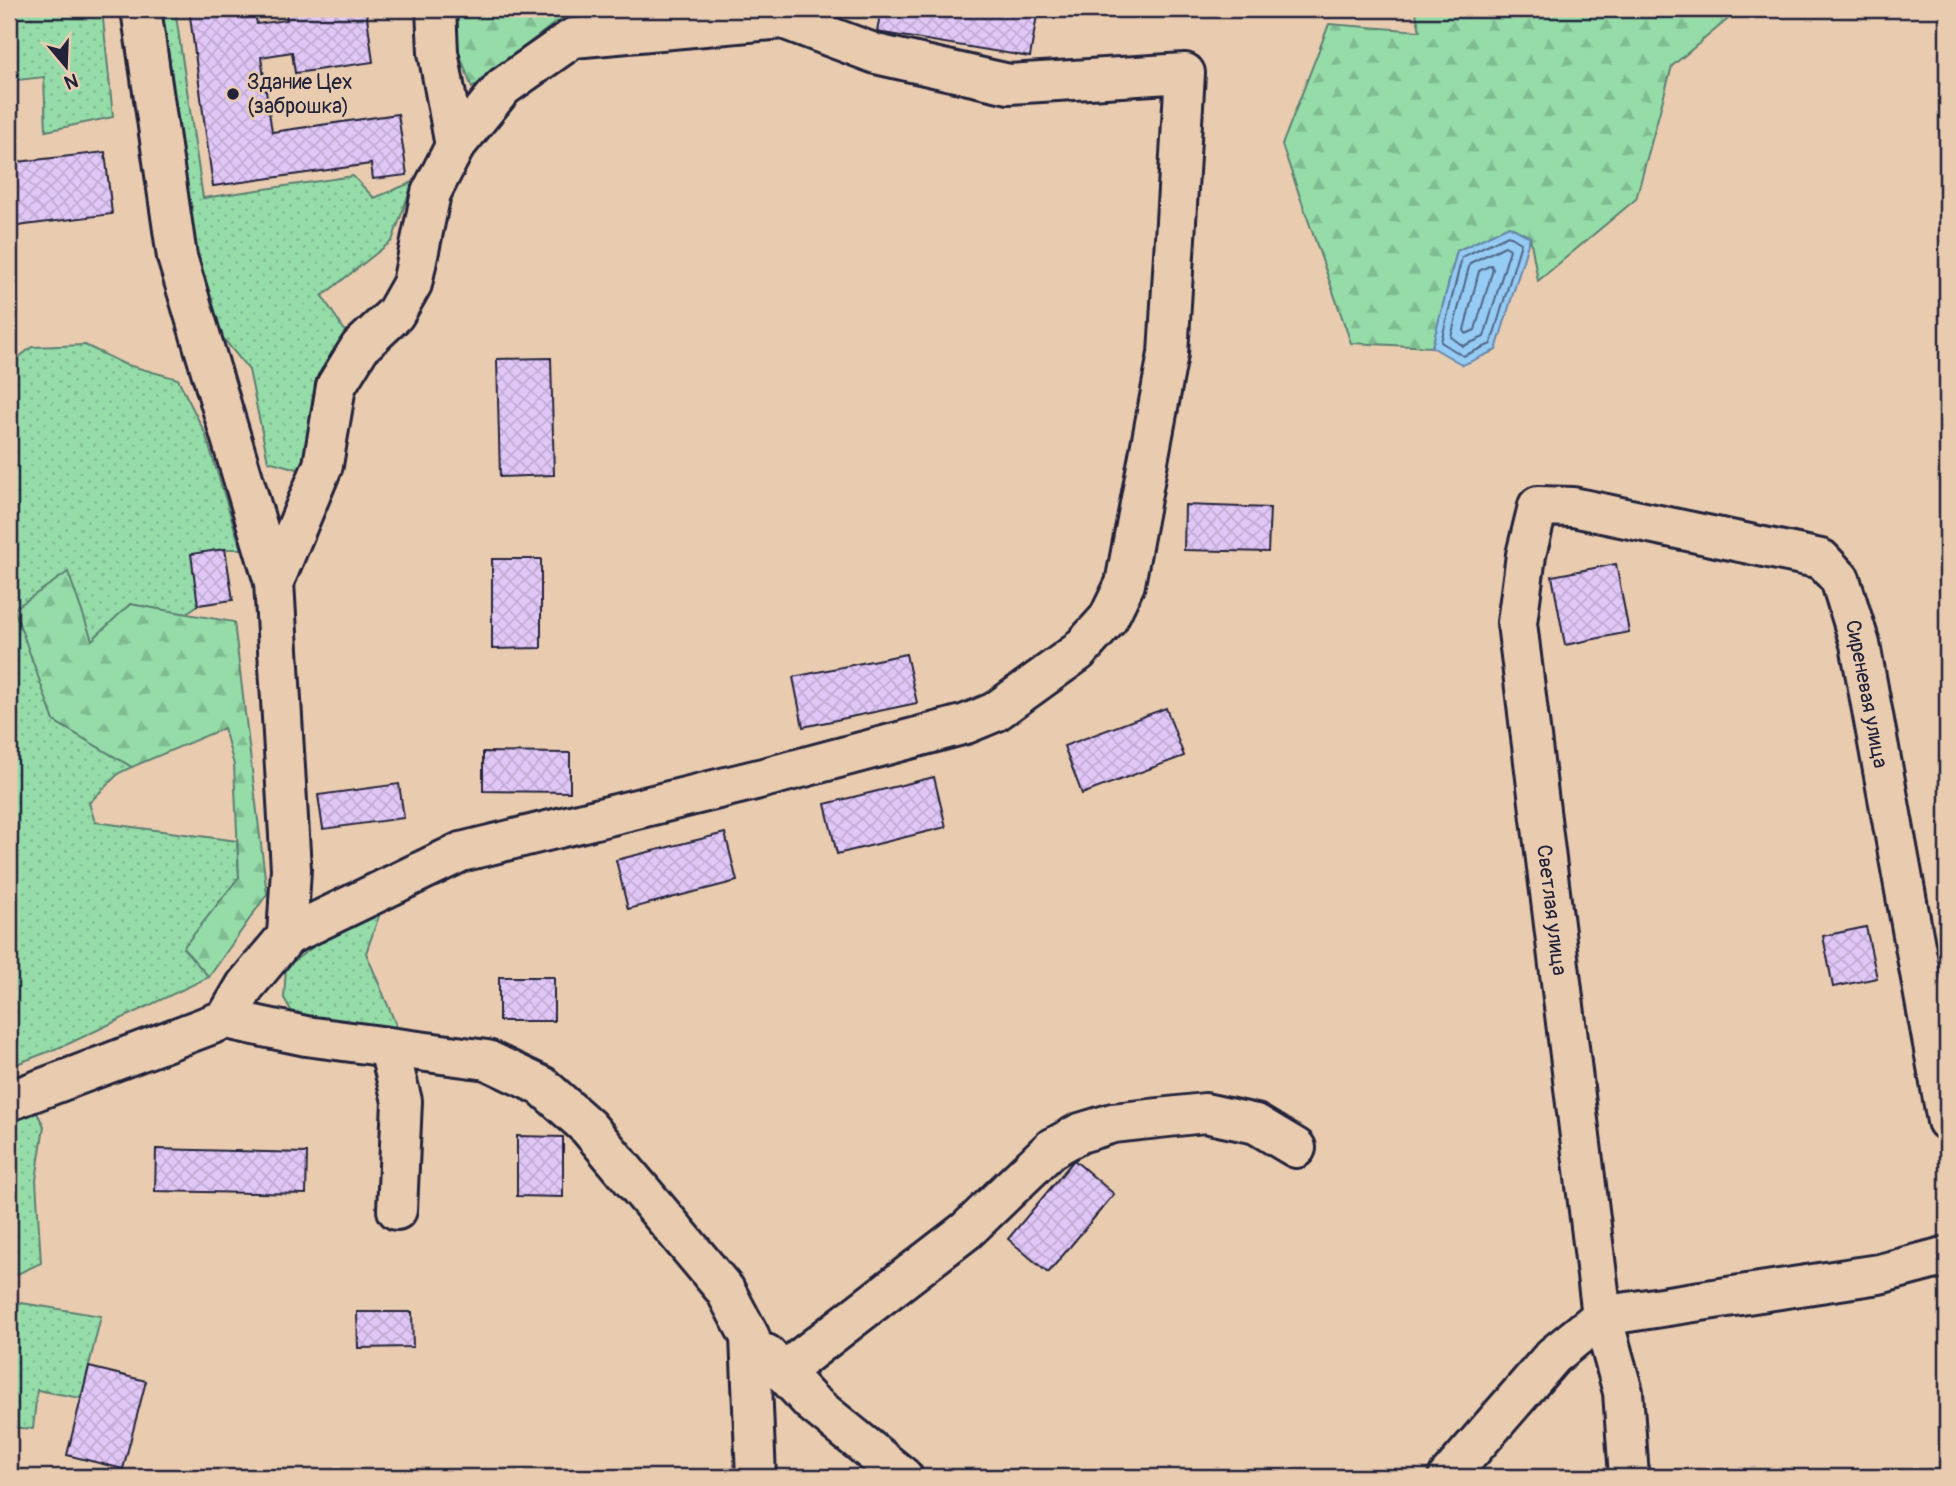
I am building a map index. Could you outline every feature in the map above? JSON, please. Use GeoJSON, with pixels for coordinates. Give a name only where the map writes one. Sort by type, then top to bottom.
{"type":"FeatureCollection","features":[{"type":"Feature","properties":{"kind":"street"},"geometry":{"type":"LineString","coordinates":[[141,9],[177,257],[274,582],[291,869],[287,936]]}},
{"type":"Feature","properties":{"kind":"street"},"geometry":{"type":"LineString","coordinates":[[436,9],[438,52],[455,146]]}},
{"type":"Feature","properties":{"kind":"street"},"geometry":{"type":"LineString","coordinates":[[226,1019],[246,985],[287,936],[461,852],[767,777],[966,724],[995,712],[1078,652],[1108,620],[1125,583],[1168,354],[1185,73],[1009,84],[876,54],[783,19],[573,38],[503,87],[455,146],[431,193],[412,284],[395,314],[360,347],[336,386],[323,465],[274,582]]}},
{"type":"Feature","properties":{"kind":"street","name":"Сиреневая улица"},"geometry":{"type":"LineString","coordinates":[[1538,506],[1573,507],[1821,559],[1840,579],[1860,644],[1947,1121]]}},
{"type":"Feature","properties":{"kind":"street","name":"Светлая улица"},"geometry":{"type":"LineString","coordinates":[[1538,506],[1526,555],[1517,623],[1602,1316],[1623,1392],[1629,1477]]}},
{"type":"Feature","properties":{"kind":"street"},"geometry":{"type":"LineString","coordinates":[[9,1101],[226,1019],[389,1049],[487,1060],[542,1086],[588,1127],[716,1280],[750,1337],[811,1402],[902,1477]]}},
{"type":"Feature","properties":{"kind":"street"},"geometry":{"type":"LineString","coordinates":[[389,1049],[402,1101],[397,1210]]}},
{"type":"Feature","properties":{"kind":"street"},"geometry":{"type":"LineString","coordinates":[[783,1372],[967,1230],[1051,1149],[1080,1133],[1113,1123],[1205,1113],[1256,1124],[1296,1148]]}},
{"type":"Feature","properties":{"kind":"street"},"geometry":{"type":"LineString","coordinates":[[1448,1477],[1553,1356],[1602,1316],[1879,1274],[1947,1255]]}},
{"type":"Feature","properties":{"kind":"street"},"geometry":{"type":"LineString","coordinates":[[750,1337],[756,1477]]}},
{"type":"Feature","properties":{"kind":"green space"},"geometry":{"type":"Polygon","coordinates":[[[9,9],[102,9],[113,117],[46,131],[44,77],[9,81],[9,9]]]}},
{"type":"Feature","properties":{"kind":"green space"},"geometry":{"type":"Polygon","coordinates":[[[156,9],[175,9],[203,198],[353,176],[374,198],[413,182],[392,241],[322,296],[347,334],[320,372],[314,439],[301,470],[268,461],[249,370],[214,327],[189,234],[156,9]]]}},
{"type":"Feature","properties":{"kind":"green space"},"geometry":{"type":"Polygon","coordinates":[[[451,9],[657,9],[556,22],[472,88],[453,35],[451,9]]]}},
{"type":"Feature","properties":{"kind":"green space"},"geometry":{"type":"Polygon","coordinates":[[[1415,9],[1740,9],[1672,66],[1636,199],[1538,281],[1530,237],[1509,226],[1457,251],[1432,347],[1351,343],[1282,145],[1329,24],[1420,31],[1415,9]]]}},
{"type":"Feature","properties":{"kind":"green space"},"geometry":{"type":"Polygon","coordinates":[[[85,345],[124,364],[178,379],[205,433],[241,549],[225,549],[198,605],[185,614],[130,604],[54,721],[132,767],[119,773],[89,803],[95,822],[237,841],[239,877],[184,948],[209,977],[68,1044],[9,1067],[9,365],[32,347],[85,345]]]}},
{"type":"Feature","properties":{"kind":"green space"},"geometry":{"type":"Polygon","coordinates":[[[68,572],[92,640],[130,604],[234,622],[267,894],[209,977],[183,948],[239,877],[234,765],[224,728],[132,767],[54,721],[14,609],[68,572]]]}},
{"type":"Feature","properties":{"kind":"green space"},"geometry":{"type":"Polygon","coordinates":[[[380,913],[366,953],[399,1032],[297,1021],[284,998],[286,967],[322,940],[380,913]]]}},
{"type":"Feature","properties":{"kind":"green space"},"geometry":{"type":"Polygon","coordinates":[[[36,1111],[44,1126],[36,1180],[41,1263],[9,1278],[9,1119],[36,1111]]]}},
{"type":"Feature","properties":{"kind":"green space"},"geometry":{"type":"Polygon","coordinates":[[[9,1297],[16,1302],[101,1316],[81,1398],[37,1390],[33,1429],[9,1427],[9,1297]]]}},
{"type":"Feature","properties":{"kind":"water"},"geometry":{"type":"Polygon","coordinates":[[[1509,226],[1530,237],[1496,350],[1463,365],[1432,347],[1457,251],[1509,226]]]}},
{"type":"Feature","properties":{"kind":"building","name":"Здание Цех (заброшка)"},"geometry":{"type":"Polygon","coordinates":[[[189,9],[254,9],[257,24],[287,20],[286,12],[366,9],[373,62],[295,73],[292,52],[261,57],[272,132],[398,114],[407,175],[373,179],[371,164],[213,186],[189,9]]]}},
{"type":"Feature","properties":{"kind":"building"},"geometry":{"type":"Polygon","coordinates":[[[881,9],[1038,9],[1030,57],[877,32],[881,9]]]}},
{"type":"Feature","properties":{"kind":"building"},"geometry":{"type":"Polygon","coordinates":[[[105,152],[112,214],[9,227],[9,163],[105,152]]]}},
{"type":"Feature","properties":{"kind":"building"},"geometry":{"type":"Polygon","coordinates":[[[551,358],[554,475],[500,477],[497,359],[551,358]]]}},
{"type":"Feature","properties":{"kind":"building"},"geometry":{"type":"Polygon","coordinates":[[[1185,505],[1270,508],[1268,552],[1184,550],[1185,505]]]}},
{"type":"Feature","properties":{"kind":"building"},"geometry":{"type":"Polygon","coordinates":[[[225,549],[233,600],[198,605],[191,554],[225,549]]]}},
{"type":"Feature","properties":{"kind":"building"},"geometry":{"type":"Polygon","coordinates":[[[492,559],[541,559],[541,648],[492,649],[492,559]]]}},
{"type":"Feature","properties":{"kind":"building"},"geometry":{"type":"Polygon","coordinates":[[[1616,564],[1629,632],[1565,645],[1552,576],[1616,564]]]}},
{"type":"Feature","properties":{"kind":"building"},"geometry":{"type":"Polygon","coordinates":[[[906,654],[917,703],[803,727],[793,677],[906,654]]]}},
{"type":"Feature","properties":{"kind":"building"},"geometry":{"type":"Polygon","coordinates":[[[1166,708],[1184,756],[1082,794],[1064,746],[1166,708]]]}},
{"type":"Feature","properties":{"kind":"building"},"geometry":{"type":"Polygon","coordinates":[[[483,752],[570,753],[570,792],[483,791],[483,752]]]}},
{"type":"Feature","properties":{"kind":"building"},"geometry":{"type":"Polygon","coordinates":[[[934,777],[946,827],[837,854],[825,804],[934,777]]]}},
{"type":"Feature","properties":{"kind":"building"},"geometry":{"type":"Polygon","coordinates":[[[399,784],[404,818],[323,829],[318,795],[399,784]]]}},
{"type":"Feature","properties":{"kind":"building"},"geometry":{"type":"Polygon","coordinates":[[[725,833],[737,881],[628,909],[616,860],[725,833]]]}},
{"type":"Feature","properties":{"kind":"building"},"geometry":{"type":"Polygon","coordinates":[[[1866,927],[1877,978],[1833,987],[1823,936],[1866,927]]]}},
{"type":"Feature","properties":{"kind":"building"},"geometry":{"type":"Polygon","coordinates":[[[499,977],[554,977],[554,1021],[499,1021],[499,977]]]}},
{"type":"Feature","properties":{"kind":"building"},"geometry":{"type":"Polygon","coordinates":[[[517,1136],[563,1137],[563,1197],[517,1196],[517,1136]]]}},
{"type":"Feature","properties":{"kind":"building"},"geometry":{"type":"Polygon","coordinates":[[[156,1149],[307,1153],[306,1194],[155,1191],[156,1149]]]}},
{"type":"Feature","properties":{"kind":"building"},"geometry":{"type":"Polygon","coordinates":[[[1074,1160],[1114,1194],[1048,1273],[1008,1239],[1074,1160]]]}},
{"type":"Feature","properties":{"kind":"building"},"geometry":{"type":"Polygon","coordinates":[[[357,1312],[412,1312],[413,1347],[358,1348],[357,1312]]]}},
{"type":"Feature","properties":{"kind":"building"},"geometry":{"type":"Polygon","coordinates":[[[89,1367],[146,1381],[123,1469],[67,1455],[89,1367]]]}},
{"type":"Feature","properties":{"kind":"place","name":"Здание Цех (заброшка)"},"geometry":{"type":"Point","coordinates":[233,94]}}]}
